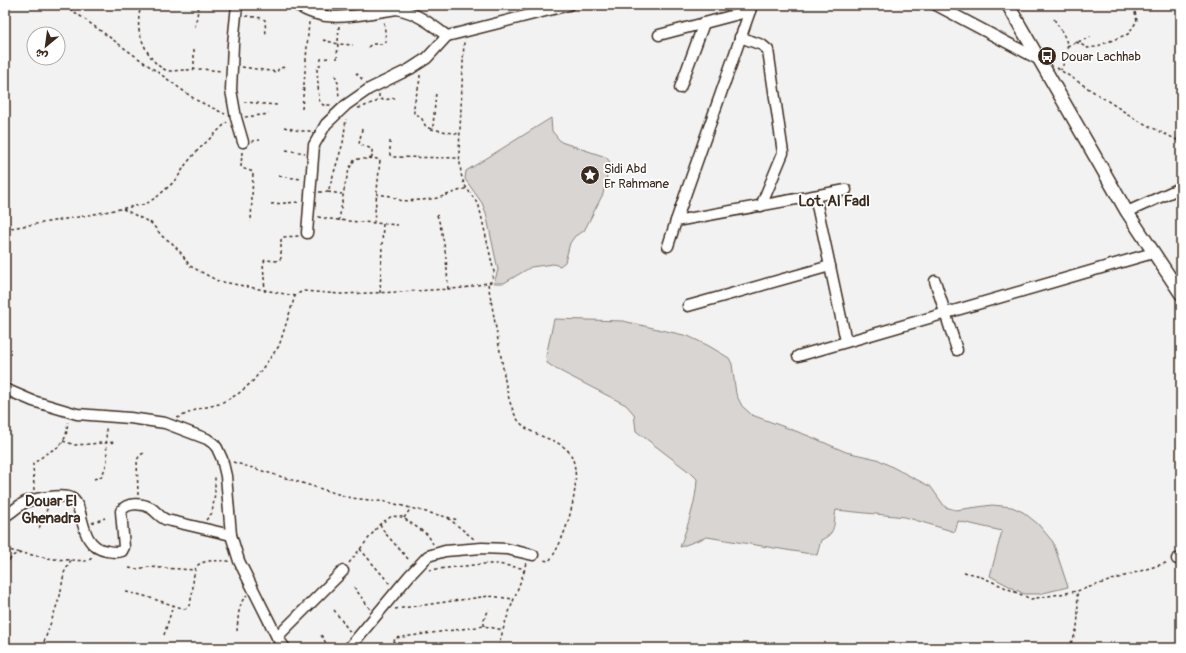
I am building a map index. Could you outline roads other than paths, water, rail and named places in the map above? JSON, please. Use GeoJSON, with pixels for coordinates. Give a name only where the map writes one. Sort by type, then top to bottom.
{"type":"FeatureCollection","features":[{"type":"Feature","properties":{"kind":"street"},"geometry":{"type":"LineString","coordinates":[[297,5],[310,12],[326,16],[350,16],[397,9],[418,16],[447,36]]}},
{"type":"Feature","properties":{"kind":"street"},"geometry":{"type":"LineString","coordinates":[[307,233],[314,145],[322,130],[335,114],[346,105],[380,84],[427,58],[447,36],[569,5]]}},
{"type":"Feature","properties":{"kind":"street"},"geometry":{"type":"LineString","coordinates":[[936,5],[1038,59]]}},
{"type":"Feature","properties":{"kind":"street"},"geometry":{"type":"LineString","coordinates":[[1008,5],[1127,212],[1181,294]]}},
{"type":"Feature","properties":{"kind":"street"},"geometry":{"type":"LineString","coordinates":[[659,35],[751,8]]}},
{"type":"Feature","properties":{"kind":"street"},"geometry":{"type":"LineString","coordinates":[[668,246],[751,8]]}},
{"type":"Feature","properties":{"kind":"street"},"geometry":{"type":"LineString","coordinates":[[236,10],[231,90],[235,116],[243,142]]}},
{"type":"Feature","properties":{"kind":"street"},"geometry":{"type":"LineString","coordinates":[[680,88],[704,23]]}},
{"type":"Feature","properties":{"kind":"street"},"geometry":{"type":"LineString","coordinates":[[740,37],[762,45],[768,50],[783,153],[761,206]]}},
{"type":"Feature","properties":{"kind":"street"},"geometry":{"type":"LineString","coordinates":[[1127,212],[1178,189],[1181,190]]}},
{"type":"Feature","properties":{"kind":"street"},"geometry":{"type":"LineString","coordinates":[[676,221],[846,190]]}},
{"type":"Feature","properties":{"kind":"street"},"geometry":{"type":"LineString","coordinates":[[815,196],[846,341]]}},
{"type":"Feature","properties":{"kind":"street"},"geometry":{"type":"LineString","coordinates":[[798,356],[1153,253]]}},
{"type":"Feature","properties":{"kind":"street"},"geometry":{"type":"LineString","coordinates":[[688,306],[830,266]]}},
{"type":"Feature","properties":{"kind":"street"},"geometry":{"type":"LineString","coordinates":[[935,280],[957,350]]}},
{"type":"Feature","properties":{"kind":"street"},"geometry":{"type":"LineString","coordinates":[[5,389],[33,401],[77,414],[130,418],[165,423],[207,439],[217,448],[222,459],[226,476],[231,534],[239,561],[277,637],[285,648]]}},
{"type":"Feature","properties":{"kind":"street"},"geometry":{"type":"LineString","coordinates":[[5,516],[26,501],[52,497],[71,498],[78,506],[84,530],[96,547],[104,551],[122,551],[124,547],[121,511],[123,508],[129,506],[138,505],[149,507],[164,519],[231,534]]}},
{"type":"Feature","properties":{"kind":"street"},"geometry":{"type":"LineString","coordinates":[[352,644],[396,591],[428,556],[445,551],[482,548],[507,549],[533,555]]}},
{"type":"Feature","properties":{"kind":"street"},"geometry":{"type":"LineString","coordinates":[[277,637],[343,571]]}},
{"type":"Feature","properties":{"kind":"place","name":"Douar Lachhab"},"geometry":{"type":"Point","coordinates":[1047,56]}},
{"type":"Feature","properties":{"kind":"place","name":"Sidi Abd Er Rahmane"},"geometry":{"type":"Point","coordinates":[590,175]}},
{"type":"Feature","properties":{"kind":"district","name":"Lot. Al Fadl"},"geometry":{"type":"Point","coordinates":[834,201]}},
{"type":"Feature","properties":{"kind":"district","name":"Douar El Ghenadra"},"geometry":{"type":"Point","coordinates":[51,510]}}]}
